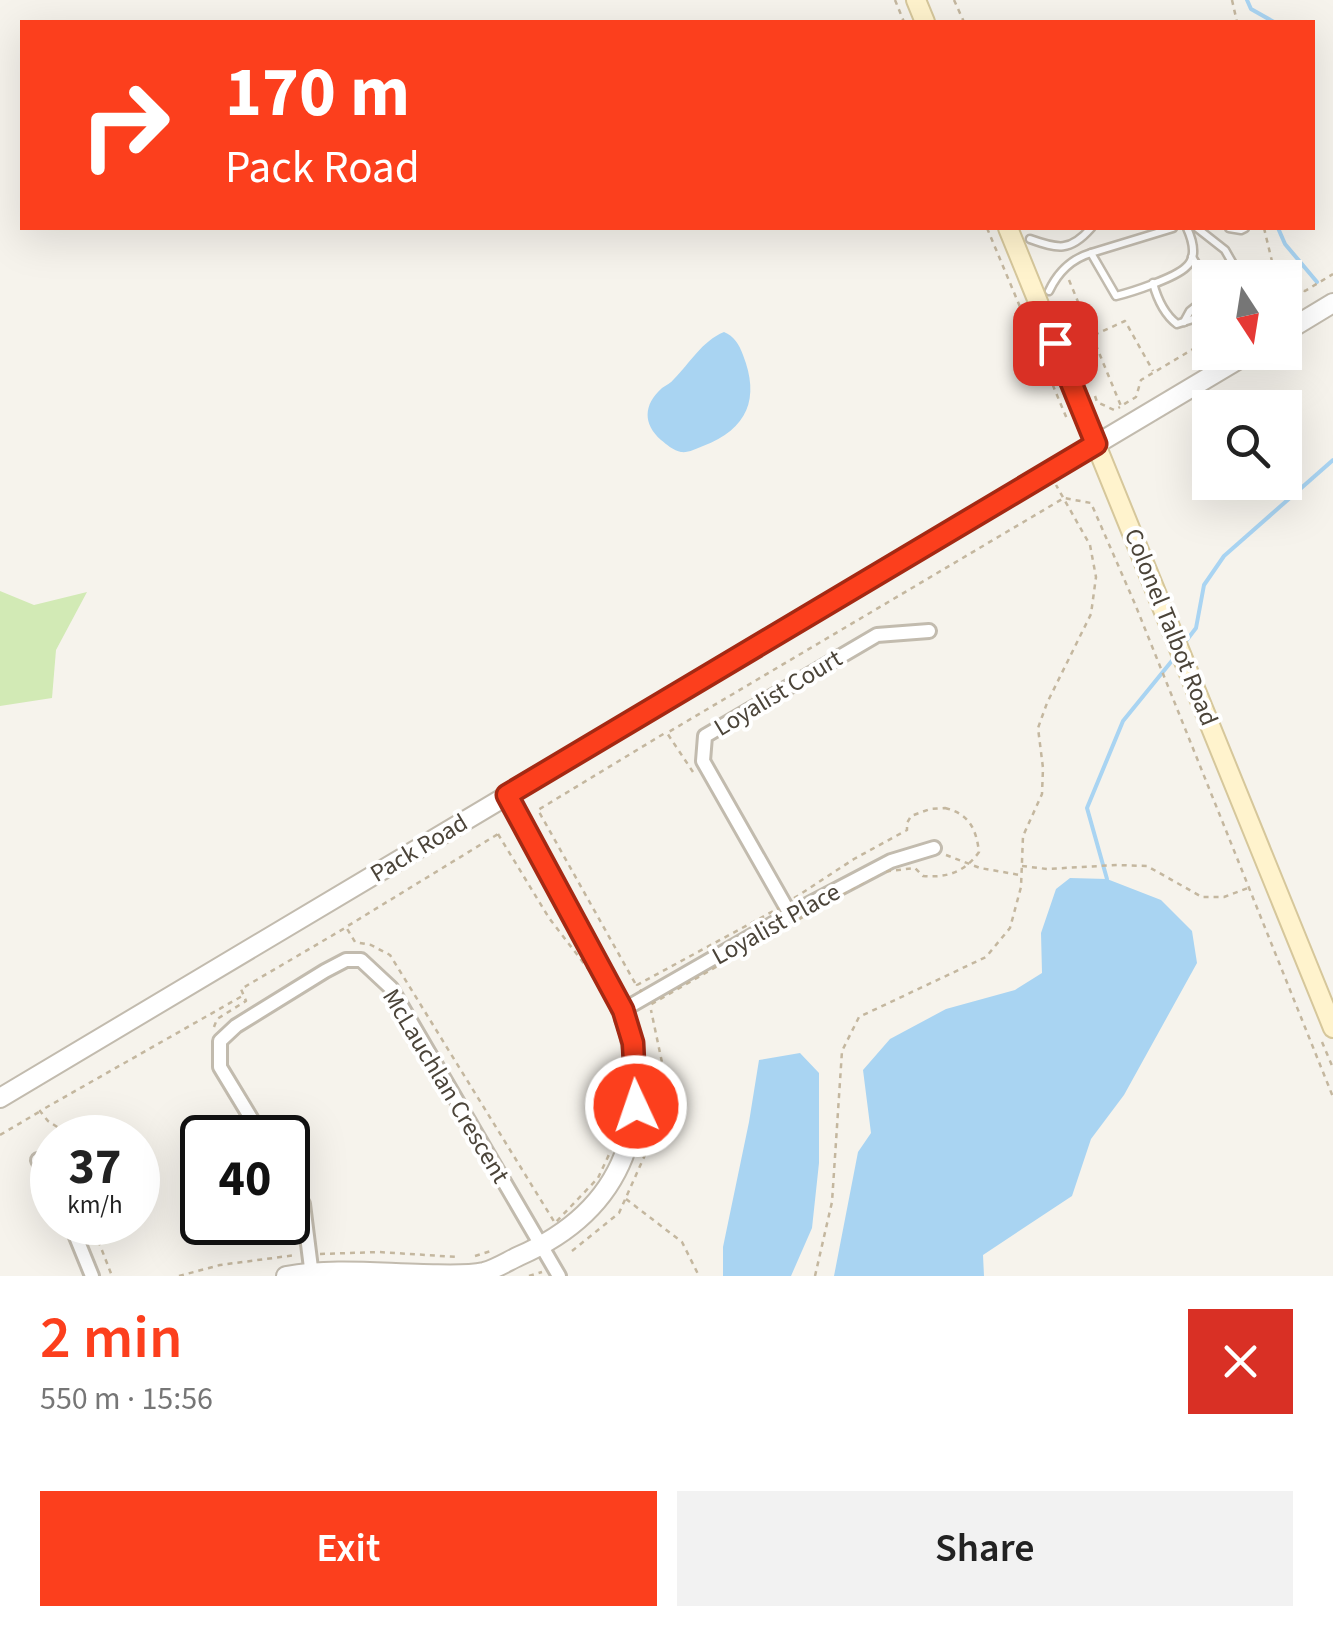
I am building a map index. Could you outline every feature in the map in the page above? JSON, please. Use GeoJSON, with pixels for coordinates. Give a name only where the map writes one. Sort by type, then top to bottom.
{"type":"FeatureCollection","features":[{"type":"Feature","properties":{"kind":"main road","name":"Colonel Talbot Road"},"geometry":{"type":"LineString","coordinates":[[1009,230],[1333,1028]]}},
{"type":"Feature","properties":{"kind":"street"},"geometry":{"type":"LineString","coordinates":[[1302,322],[1333,303]]}},
{"type":"Feature","properties":{"kind":"street","name":"Pack Road"},"geometry":{"type":"LineString","coordinates":[[0,1098],[1220,370]]}},
{"type":"Feature","properties":{"kind":"street","name":"Loyalist Court"},"geometry":{"type":"LineString","coordinates":[[790,914],[703,761],[704,736],[877,634],[929,631]]}},
{"type":"Feature","properties":{"kind":"street"},"geometry":{"type":"LineString","coordinates":[[286,1276],[313,1267],[484,1272],[541,1246],[596,1203],[628,1148],[636,1106],[633,1043],[623,1010],[507,795]]}},
{"type":"Feature","properties":{"kind":"street","name":"Loyalist Place"},"geometry":{"type":"LineString","coordinates":[[623,1010],[891,861],[934,848]]}},
{"type":"Feature","properties":{"kind":"street","name":"McLauchlan Crescent"},"geometry":{"type":"LineString","coordinates":[[249,1115],[220,1067],[220,1041],[236,1026],[325,971],[346,960],[360,960],[391,988],[541,1246]]}},
{"type":"Feature","properties":{"kind":"street"},"geometry":{"type":"LineString","coordinates":[[79,1245],[92,1276]]}},
{"type":"Feature","properties":{"kind":"street"},"geometry":{"type":"LineString","coordinates":[[541,1246],[560,1276]]}},
{"type":"Feature","properties":{"kind":"lane"},"geometry":{"type":"LineString","coordinates":[[1030,239],[1056,247],[1077,244],[1089,230]]}},
{"type":"Feature","properties":{"kind":"lane"},"geometry":{"type":"LineString","coordinates":[[1050,290],[1064,268],[1087,254],[1166,230]]}},
{"type":"Feature","properties":{"kind":"lane"},"geometry":{"type":"LineString","coordinates":[[1077,244],[1116,296],[1186,268],[1193,248],[1188,230]]}},
{"type":"Feature","properties":{"kind":"lane"},"geometry":{"type":"LineString","coordinates":[[1200,230],[1225,250],[1231,260]]}},
{"type":"Feature","properties":{"kind":"lane"},"geometry":{"type":"LineString","coordinates":[[1152,283],[1172,320],[1177,324],[1192,317]]}},
{"type":"Feature","properties":{"kind":"lane"},"geometry":{"type":"LineString","coordinates":[[1184,322],[1192,308]]}},
{"type":"Feature","properties":{"kind":"path"},"geometry":{"type":"LineString","coordinates":[[988,230],[1066,416]]}},
{"type":"Feature","properties":{"kind":"path"},"geometry":{"type":"LineString","coordinates":[[1264,230],[1272,260]]}},
{"type":"Feature","properties":{"kind":"path"},"geometry":{"type":"LineString","coordinates":[[1064,268],[1121,406]]}},
{"type":"Feature","properties":{"kind":"path"},"geometry":{"type":"LineString","coordinates":[[1302,290],[1333,274]]}},
{"type":"Feature","properties":{"kind":"path"},"geometry":{"type":"LineString","coordinates":[[1092,336],[1125,321],[1154,372]]}},
{"type":"Feature","properties":{"kind":"path"},"geometry":{"type":"LineString","coordinates":[[1090,384],[1097,402],[1114,410],[1136,396],[1141,380],[1192,350]]}},
{"type":"Feature","properties":{"kind":"path"},"geometry":{"type":"LineString","coordinates":[[816,1276],[832,1202],[842,1051],[859,1017],[986,956],[1010,928],[1021,888],[1023,836],[1042,794],[1038,728],[1091,614],[1096,577],[1090,545],[1050,472]]}},
{"type":"Feature","properties":{"kind":"path"},"geometry":{"type":"LineString","coordinates":[[636,986],[538,810],[1064,498],[1092,503],[1333,1098]]}},
{"type":"Feature","properties":{"kind":"path"},"geometry":{"type":"LineString","coordinates":[[666,732],[697,778]]}},
{"type":"Feature","properties":{"kind":"path"},"geometry":{"type":"LineString","coordinates":[[498,834],[549,918],[602,987],[623,1044],[626,1100],[613,1146],[598,1178],[554,1223],[390,955],[355,942],[346,928],[498,834]]}},
{"type":"Feature","properties":{"kind":"path"},"geometry":{"type":"LineString","coordinates":[[934,848],[980,868],[1022,876]]}},
{"type":"Feature","properties":{"kind":"path"},"geometry":{"type":"LineString","coordinates":[[1022,866],[1147,866],[1202,897],[1224,897],[1249,888]]}},
{"type":"Feature","properties":{"kind":"path"},"geometry":{"type":"LineString","coordinates":[[0,1135],[244,995]]}},
{"type":"Feature","properties":{"kind":"path"},"geometry":{"type":"LineString","coordinates":[[40,1111],[43,1115]]}},
{"type":"Feature","properties":{"kind":"path"},"geometry":{"type":"LineString","coordinates":[[608,1186],[682,1242],[699,1276]]}},
{"type":"Feature","properties":{"kind":"path"},"geometry":{"type":"LineString","coordinates":[[101,1245],[112,1276]]}},
{"type":"Feature","properties":{"kind":"path"},"geometry":{"type":"LineString","coordinates":[[313,1267],[379,1252],[468,1258],[498,1249]]}},
{"type":"Feature","properties":{"kind":"path"},"geometry":{"type":"LineString","coordinates":[[179,1276],[220,1265],[297,1254]]}},
{"type":"Feature","properties":{"kind":"green space"},"geometry":{"type":"Polygon","coordinates":[[[0,591],[34,605],[87,592],[56,650],[52,698],[0,706],[0,591]]]}},
{"type":"Feature","properties":{"kind":"water"},"geometry":{"type":"Polygon","coordinates":[[[724,332],[738,344],[748,371],[750,398],[746,410],[731,431],[718,439],[692,450],[678,451],[651,428],[651,401],[703,347],[724,332]]]}},
{"type":"Feature","properties":{"kind":"water"},"geometry":{"type":"Polygon","coordinates":[[[1070,878],[1107,879],[1161,900],[1192,931],[1197,963],[1124,1095],[1091,1139],[1072,1196],[983,1255],[984,1276],[834,1276],[858,1152],[871,1133],[863,1070],[890,1039],[946,1009],[1015,990],[1042,973],[1041,933],[1056,889],[1070,878]]]}},
{"type":"Feature","properties":{"kind":"water"},"geometry":{"type":"Polygon","coordinates":[[[800,1053],[819,1073],[819,1163],[812,1228],[791,1276],[723,1276],[723,1247],[759,1060],[800,1053]]]}},
{"type":"Feature","properties":{"kind":"waterway"},"geometry":{"type":"LineString","coordinates":[[1247,0],[1251,9],[1270,20]]}},
{"type":"Feature","properties":{"kind":"waterway"},"geometry":{"type":"LineString","coordinates":[[1279,230],[1285,244],[1317,282]]}},
{"type":"Feature","properties":{"kind":"waterway"},"geometry":{"type":"LineString","coordinates":[[1183,645],[1196,628],[1204,585],[1224,556],[1333,460]]}},
{"type":"Feature","properties":{"kind":"waterway"},"geometry":{"type":"LineString","coordinates":[[1107,879],[1087,808],[1123,721],[1175,657]]}},
{"type":"Feature","properties":{"kind":"route"},"geometry":{"type":"LineString","coordinates":[[636,1106],[633,1043],[623,1010],[507,795],[1096,444],[1055,343]]}}]}
